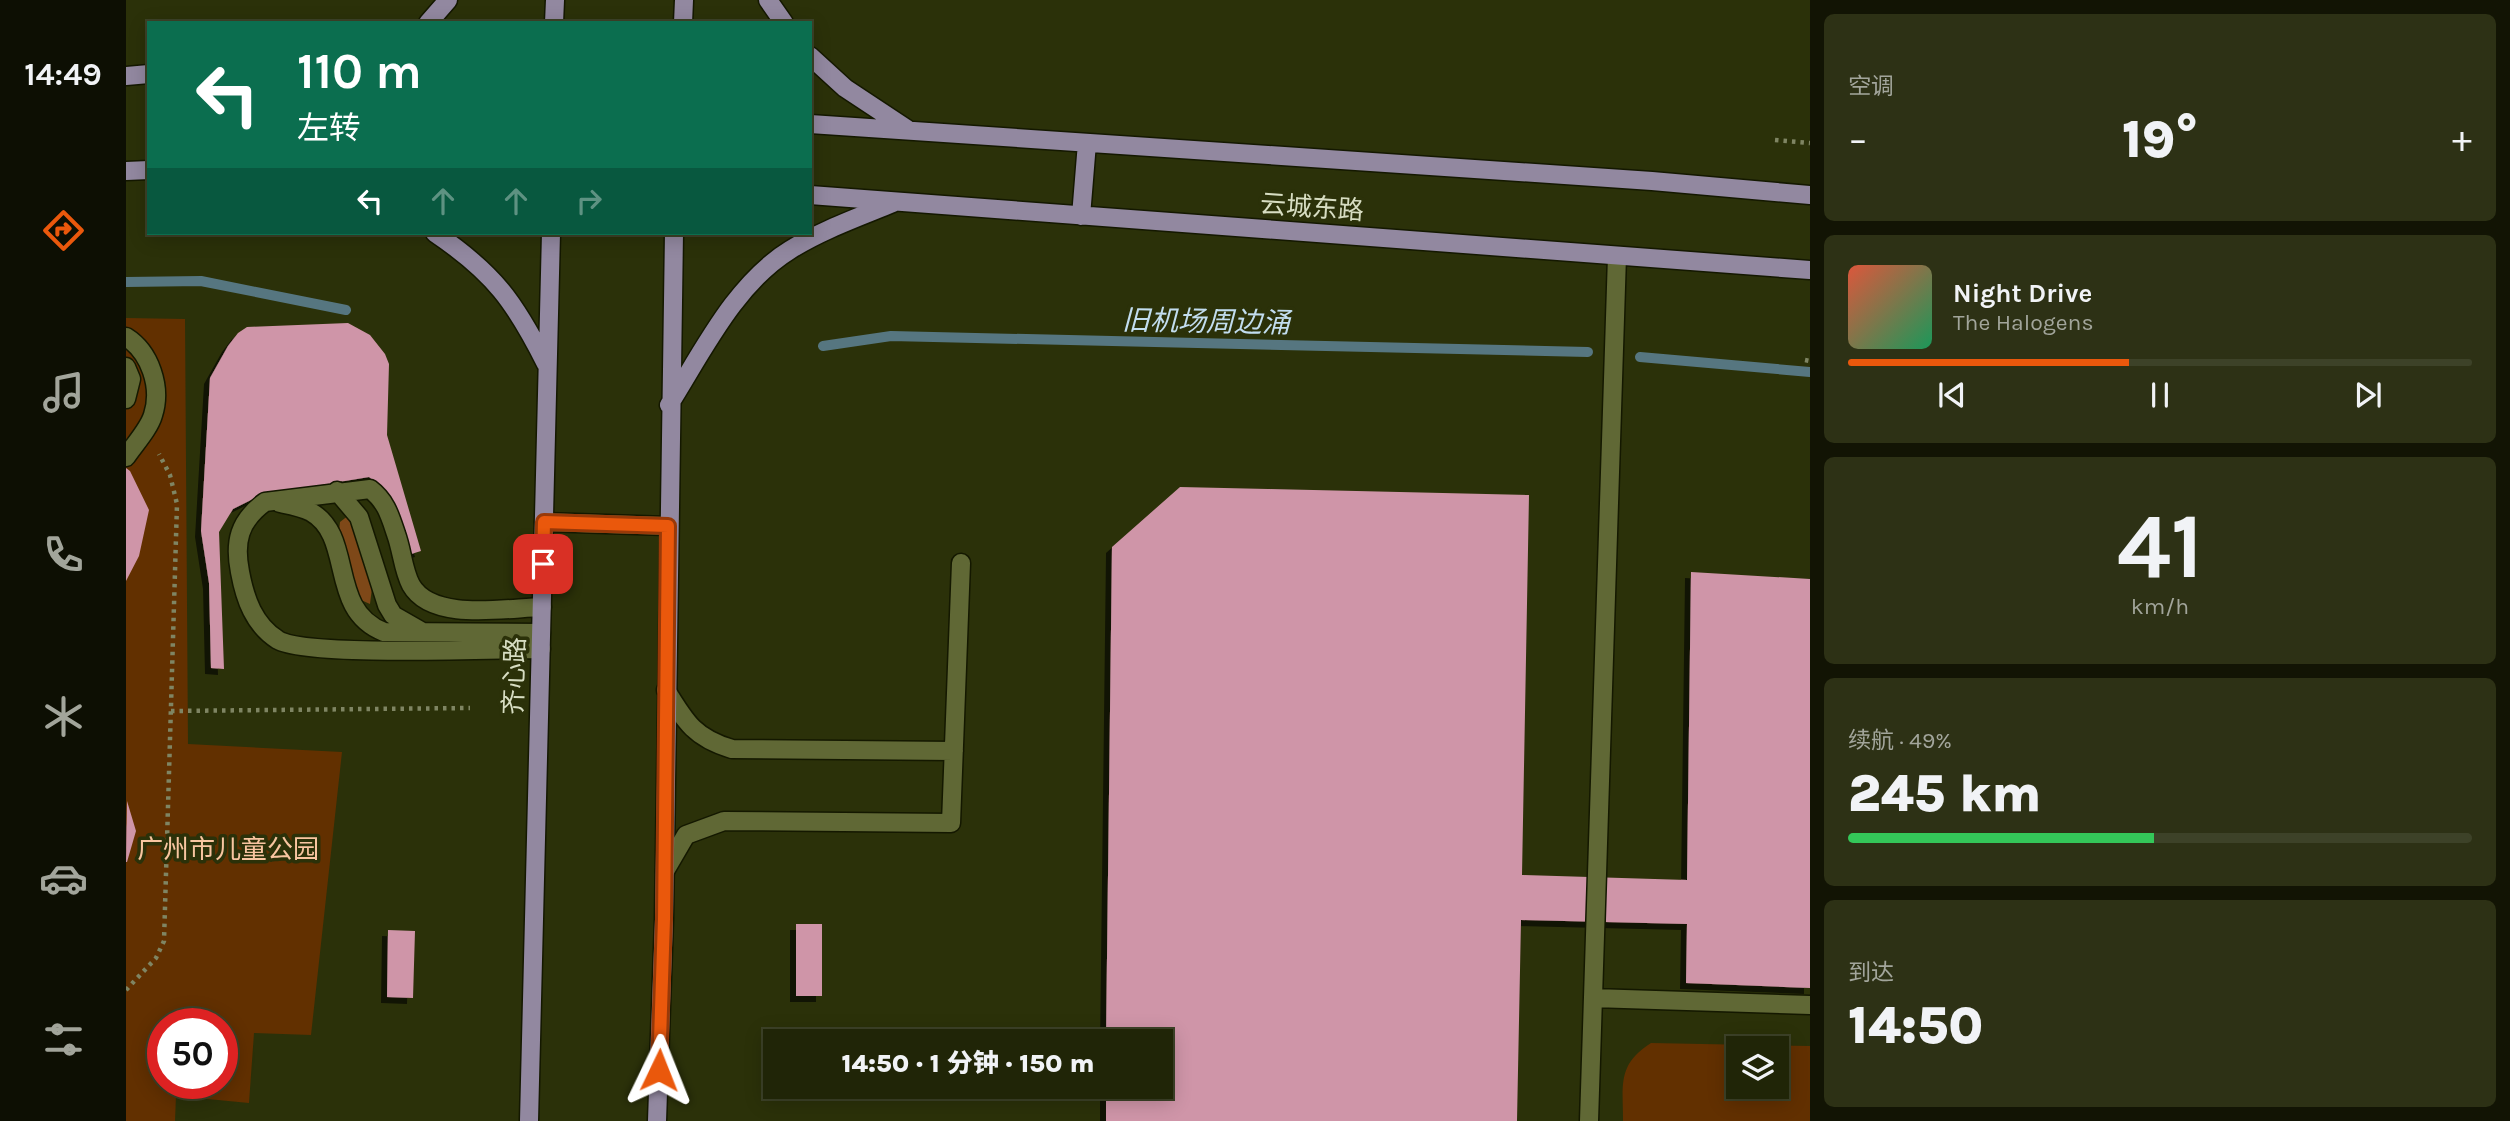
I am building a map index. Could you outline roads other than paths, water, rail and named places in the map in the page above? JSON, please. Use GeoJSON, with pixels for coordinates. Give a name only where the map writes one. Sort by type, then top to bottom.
{"type":"FeatureCollection","features":[{"type":"Feature","properties":{"kind":"main road"},"geometry":{"type":"LineString","coordinates":[[430,21],[448,0]]}},
{"type":"Feature","properties":{"kind":"main road"},"geometry":{"type":"LineString","coordinates":[[554,21],[555,0]]}},
{"type":"Feature","properties":{"kind":"main road"},"geometry":{"type":"LineString","coordinates":[[683,21],[684,0]]}},
{"type":"Feature","properties":{"kind":"main road"},"geometry":{"type":"LineString","coordinates":[[768,0],[783,21]]}},
{"type":"Feature","properties":{"kind":"main road"},"geometry":{"type":"LineString","coordinates":[[812,58],[845,88],[910,131]]}},
{"type":"Feature","properties":{"kind":"main road"},"geometry":{"type":"LineString","coordinates":[[126,76],[147,74]]}},
{"type":"Feature","properties":{"kind":"main road","name":"云城东路"},"geometry":{"type":"LineString","coordinates":[[812,124],[1810,195]]}},
{"type":"Feature","properties":{"kind":"main road"},"geometry":{"type":"LineString","coordinates":[[1081,216],[1087,143]]}},
{"type":"Feature","properties":{"kind":"main road"},"geometry":{"type":"LineString","coordinates":[[126,171],[147,170]]}},
{"type":"Feature","properties":{"kind":"main road","name":"云城东路"},"geometry":{"type":"LineString","coordinates":[[812,195],[1810,270]]}},
{"type":"Feature","properties":{"kind":"main road"},"geometry":{"type":"LineString","coordinates":[[669,405],[723,318],[759,274],[788,251],[814,237],[894,202]]}},
{"type":"Feature","properties":{"kind":"main road"},"geometry":{"type":"LineString","coordinates":[[437,235],[499,286],[520,312],[548,367]]}},
{"type":"Feature","properties":{"kind":"main road","name":"齐心路"},"geometry":{"type":"LineString","coordinates":[[529,1121],[551,235]]}},
{"type":"Feature","properties":{"kind":"main road"},"geometry":{"type":"LineString","coordinates":[[657,1121],[665,871],[669,405],[674,235]]}},
{"type":"Feature","properties":{"kind":"street"},"geometry":{"type":"LineString","coordinates":[[1589,1121],[1617,256]]}},
{"type":"Feature","properties":{"kind":"street"},"geometry":{"type":"LineString","coordinates":[[126,337],[145,353],[154,386],[153,416],[126,457]]}},
{"type":"Feature","properties":{"kind":"street"},"geometry":{"type":"LineString","coordinates":[[126,367],[131,379],[126,399]]}},
{"type":"Feature","properties":{"kind":"street"},"geometry":{"type":"LineString","coordinates":[[541,641],[326,648],[281,642],[264,629],[249,606],[236,551],[243,524],[253,510],[265,502],[370,489],[382,498],[410,582],[419,596],[436,606],[455,609],[542,607]]}},
{"type":"Feature","properties":{"kind":"street"},"geometry":{"type":"LineString","coordinates":[[337,491],[359,517],[387,605],[393,615],[425,632]]}},
{"type":"Feature","properties":{"kind":"street"},"geometry":{"type":"LineString","coordinates":[[273,501],[310,511],[323,522],[333,544],[352,607],[361,619],[384,632],[425,632],[541,641]]}},
{"type":"Feature","properties":{"kind":"street"},"geometry":{"type":"LineString","coordinates":[[544,522],[668,526]]}},
{"type":"Feature","properties":{"kind":"street"},"geometry":{"type":"LineString","coordinates":[[665,871],[686,835],[724,821],[951,823],[961,563]]}},
{"type":"Feature","properties":{"kind":"street"},"geometry":{"type":"LineString","coordinates":[[666,690],[686,723],[706,741],[732,750],[954,751]]}},
{"type":"Feature","properties":{"kind":"street"},"geometry":{"type":"LineString","coordinates":[[1593,999],[1810,1005]]}},
{"type":"Feature","properties":{"kind":"waterway","name":"旧机场周边涌"},"geometry":{"type":"LineString","coordinates":[[126,282],[201,281],[346,310]]}},
{"type":"Feature","properties":{"kind":"waterway","name":"旧机场周边涌"},"geometry":{"type":"LineString","coordinates":[[823,346],[891,336],[1588,352]]}},
{"type":"Feature","properties":{"kind":"waterway","name":"旧机场周边涌"},"geometry":{"type":"LineString","coordinates":[[1640,357],[1810,372]]}},
{"type":"Feature","properties":{"kind":"park label","name":"广州市儿童公园"},"geometry":{"type":"Point","coordinates":[228,849]}}]}
